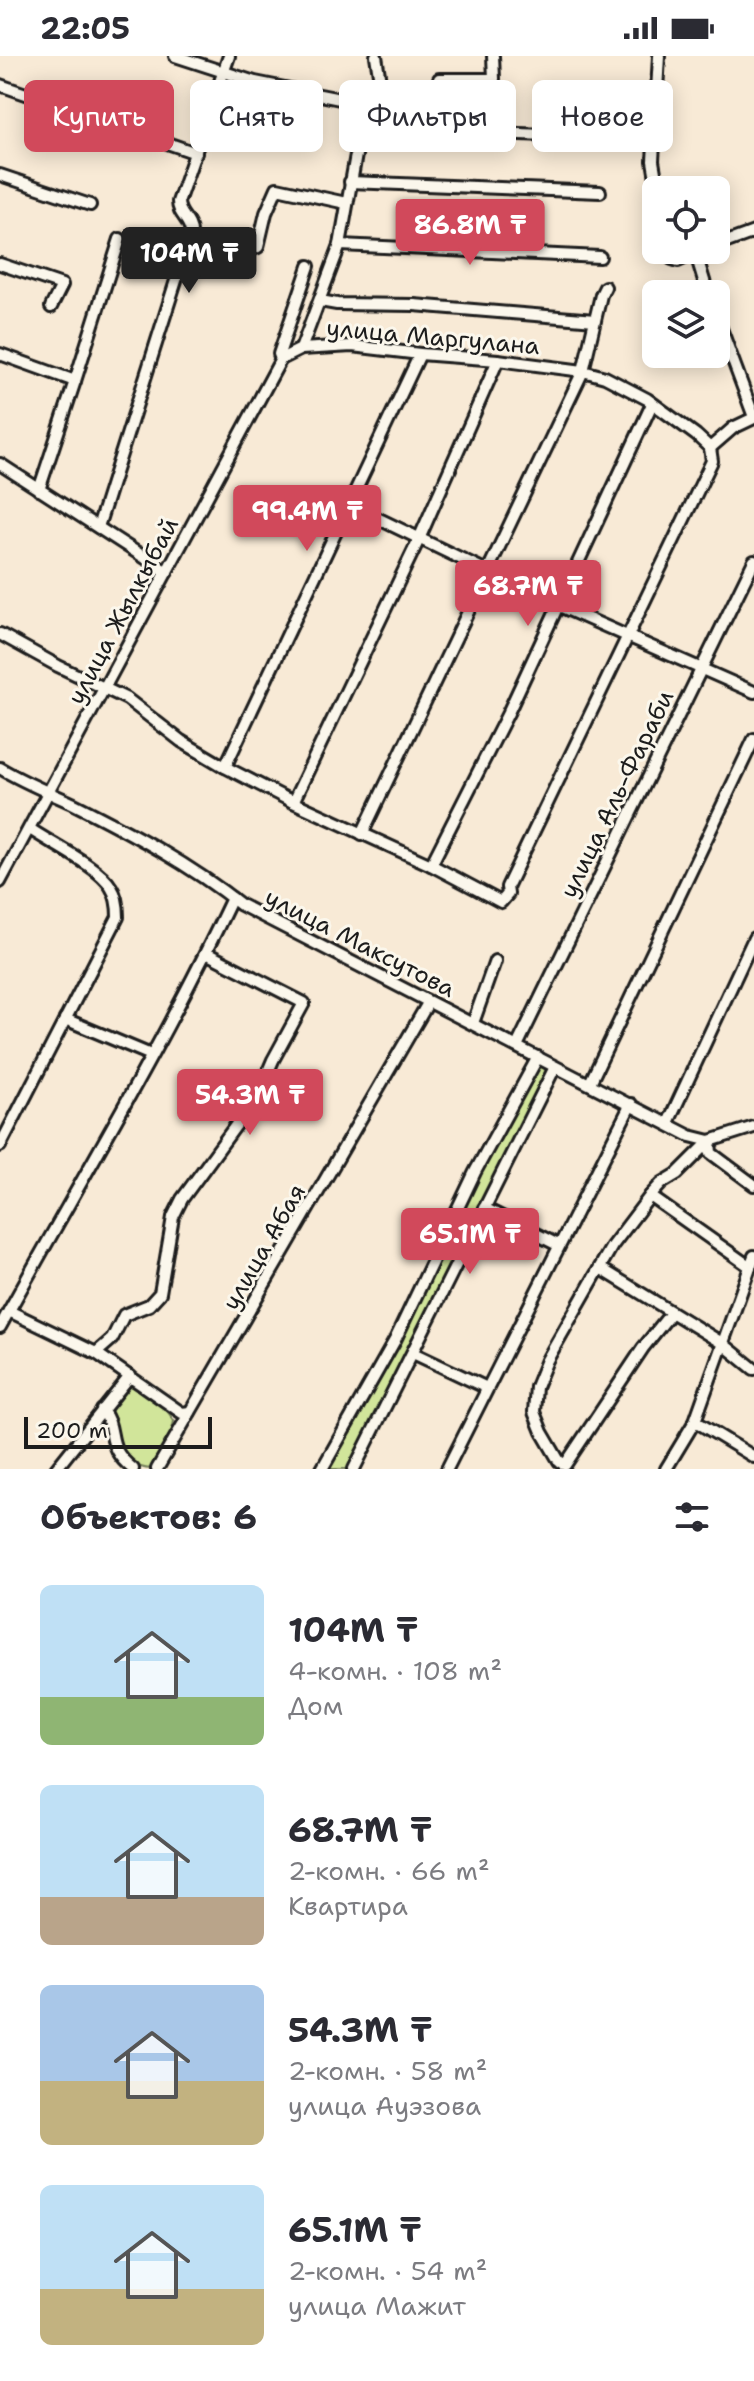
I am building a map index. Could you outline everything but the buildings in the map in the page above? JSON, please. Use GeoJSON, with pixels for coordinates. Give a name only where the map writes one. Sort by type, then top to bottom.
{"type":"FeatureCollection","features":[{"type":"Feature","properties":{"kind":"street"},"geometry":{"type":"LineString","coordinates":[[175,56],[223,73],[339,98]]}},
{"type":"Feature","properties":{"kind":"street"},"geometry":{"type":"LineString","coordinates":[[98,527],[191,233],[190,225],[179,212],[178,202],[229,56]]}},
{"type":"Feature","properties":{"kind":"street"},"geometry":{"type":"LineString","coordinates":[[376,56],[380,80]]}},
{"type":"Feature","properties":{"kind":"street"},"geometry":{"type":"LineString","coordinates":[[439,79],[494,79],[493,56]]}},
{"type":"Feature","properties":{"kind":"street"},"geometry":{"type":"LineString","coordinates":[[656,176],[653,161],[659,56]]}},
{"type":"Feature","properties":{"kind":"street"},"geometry":{"type":"LineString","coordinates":[[0,85],[196,153]]}},
{"type":"Feature","properties":{"kind":"street"},"geometry":{"type":"LineString","coordinates":[[301,349],[340,245],[356,152]]}},
{"type":"Feature","properties":{"kind":"street"},"geometry":{"type":"LineString","coordinates":[[0,175],[90,205]]}},
{"type":"Feature","properties":{"kind":"street"},"geometry":{"type":"LineString","coordinates":[[350,182],[600,192]]}},
{"type":"Feature","properties":{"kind":"street"},"geometry":{"type":"LineString","coordinates":[[253,249],[258,247],[266,213],[277,188],[346,203]]}},
{"type":"Feature","properties":{"kind":"street"},"geometry":{"type":"LineString","coordinates":[[730,241],[754,232]]}},
{"type":"Feature","properties":{"kind":"street"},"geometry":{"type":"LineString","coordinates":[[39,490],[120,239]]}},
{"type":"Feature","properties":{"kind":"street"},"geometry":{"type":"LineString","coordinates":[[340,245],[600,257]]}},
{"type":"Feature","properties":{"kind":"street"},"geometry":{"type":"LineString","coordinates":[[0,264],[62,285],[51,307]]}},
{"type":"Feature","properties":{"kind":"street","name":"улица Жылкыбай"},"geometry":{"type":"LineString","coordinates":[[0,882],[281,359],[279,354],[309,266]]}},
{"type":"Feature","properties":{"kind":"street"},"geometry":{"type":"LineString","coordinates":[[362,834],[583,371],[605,287]]}},
{"type":"Feature","properties":{"kind":"street"},"geometry":{"type":"LineString","coordinates":[[320,301],[414,305],[595,320]]}},
{"type":"Feature","properties":{"kind":"street","name":"улица Маргулана"},"geometry":{"type":"LineString","coordinates":[[281,359],[301,349],[352,346],[583,371],[605,377],[652,404],[710,448]]}},
{"type":"Feature","properties":{"kind":"street"},"geometry":{"type":"LineString","coordinates":[[0,354],[75,381]]}},
{"type":"Feature","properties":{"kind":"street"},"geometry":{"type":"LineString","coordinates":[[225,767],[420,354]]}},
{"type":"Feature","properties":{"kind":"street"},"geometry":{"type":"LineString","coordinates":[[0,634],[127,699],[181,741],[225,767],[431,865],[501,902],[508,894],[507,887],[712,461],[710,448],[733,428],[754,418],[730,359]]}},
{"type":"Feature","properties":{"kind":"street"},"geometry":{"type":"LineString","coordinates":[[293,802],[419,539],[498,360]]}},
{"type":"Feature","properties":{"kind":"street"},"geometry":{"type":"LineString","coordinates":[[431,865],[508,713],[652,404]]}},
{"type":"Feature","properties":{"kind":"street"},"geometry":{"type":"LineString","coordinates":[[0,464],[167,572]]}},
{"type":"Feature","properties":{"kind":"street"},"geometry":{"type":"LineString","coordinates":[[348,504],[557,605],[754,692]]}},
{"type":"Feature","properties":{"kind":"street","name":"улица Аль-Фараби"},"geometry":{"type":"LineString","coordinates":[[517,1046],[754,561]]}},
{"type":"Feature","properties":{"kind":"street"},"geometry":{"type":"LineString","coordinates":[[590,1083],[754,739]]}},
{"type":"Feature","properties":{"kind":"street","name":"улица Максутова"},"geometry":{"type":"LineString","coordinates":[[0,768],[172,859],[241,905],[690,1136],[710,1141]]}},
{"type":"Feature","properties":{"kind":"street"},"geometry":{"type":"LineString","coordinates":[[0,1146],[118,917],[118,904],[111,886],[99,873],[30,829]]}},
{"type":"Feature","properties":{"kind":"street"},"geometry":{"type":"LineString","coordinates":[[0,1327],[151,1055],[232,898]]}},
{"type":"Feature","properties":{"kind":"street"},"geometry":{"type":"LineString","coordinates":[[668,1123],[754,938]]}},
{"type":"Feature","properties":{"kind":"street"},"geometry":{"type":"LineString","coordinates":[[96,1353],[112,1339],[124,1315],[149,1305],[160,1293],[173,1217],[182,1199],[258,1095],[304,1003],[206,953]]}},
{"type":"Feature","properties":{"kind":"street"},"geometry":{"type":"LineString","coordinates":[[473,1023],[495,961]]}},
{"type":"Feature","properties":{"kind":"street","name":"улица Абая"},"geometry":{"type":"LineString","coordinates":[[157,1469],[428,1003]]}},
{"type":"Feature","properties":{"kind":"street"},"geometry":{"type":"LineString","coordinates":[[65,1019],[151,1055]]}},
{"type":"Feature","properties":{"kind":"street"},"geometry":{"type":"LineString","coordinates":[[322,1469],[395,1340],[475,1172],[538,1057]]}},
{"type":"Feature","properties":{"kind":"street"},"geometry":{"type":"LineString","coordinates":[[354,1469],[555,1067]]}},
{"type":"Feature","properties":{"kind":"street"},"geometry":{"type":"LineString","coordinates":[[447,1469],[631,1104]]}},
{"type":"Feature","properties":{"kind":"street"},"geometry":{"type":"LineString","coordinates":[[671,1313],[643,1348],[565,1465],[559,1461],[536,1421],[536,1387],[547,1360],[600,1268],[634,1214],[662,1183],[677,1174],[710,1141],[754,1127]]}},
{"type":"Feature","properties":{"kind":"street"},"geometry":{"type":"LineString","coordinates":[[710,1141],[711,1153],[754,1185]]}},
{"type":"Feature","properties":{"kind":"street"},"geometry":{"type":"LineString","coordinates":[[650,1196],[752,1261],[695,1421],[671,1466]]}},
{"type":"Feature","properties":{"kind":"street"},"geometry":{"type":"LineString","coordinates":[[484,1208],[558,1245]]}},
{"type":"Feature","properties":{"kind":"street"},"geometry":{"type":"LineString","coordinates":[[600,1268],[722,1343],[754,1369]]}},
{"type":"Feature","properties":{"kind":"street"},"geometry":{"type":"LineString","coordinates":[[9,1311],[96,1353],[182,1413],[190,1412]]}},
{"type":"Feature","properties":{"kind":"street"},"geometry":{"type":"LineString","coordinates":[[413,1353],[487,1388]]}},
{"type":"Feature","properties":{"kind":"street"},"geometry":{"type":"LineString","coordinates":[[56,1469],[130,1376]]}},
{"type":"Feature","properties":{"kind":"street"},"geometry":{"type":"LineString","coordinates":[[102,1410],[110,1420],[110,1436],[118,1457],[133,1469]]}},
{"type":"Feature","properties":{"kind":"street"},"geometry":{"type":"LineString","coordinates":[[695,1421],[754,1457]]}},
{"type":"Feature","properties":{"kind":"green space"},"geometry":{"type":"Polygon","coordinates":[[[544,1058],[556,1065],[351,1469],[320,1469],[394,1340],[476,1172],[544,1058]]]}},
{"type":"Feature","properties":{"kind":"green space"},"geometry":{"type":"Polygon","coordinates":[[[127,1385],[154,1398],[174,1421],[171,1435],[152,1469],[128,1459],[114,1437],[111,1411],[127,1385]]]}}]}
